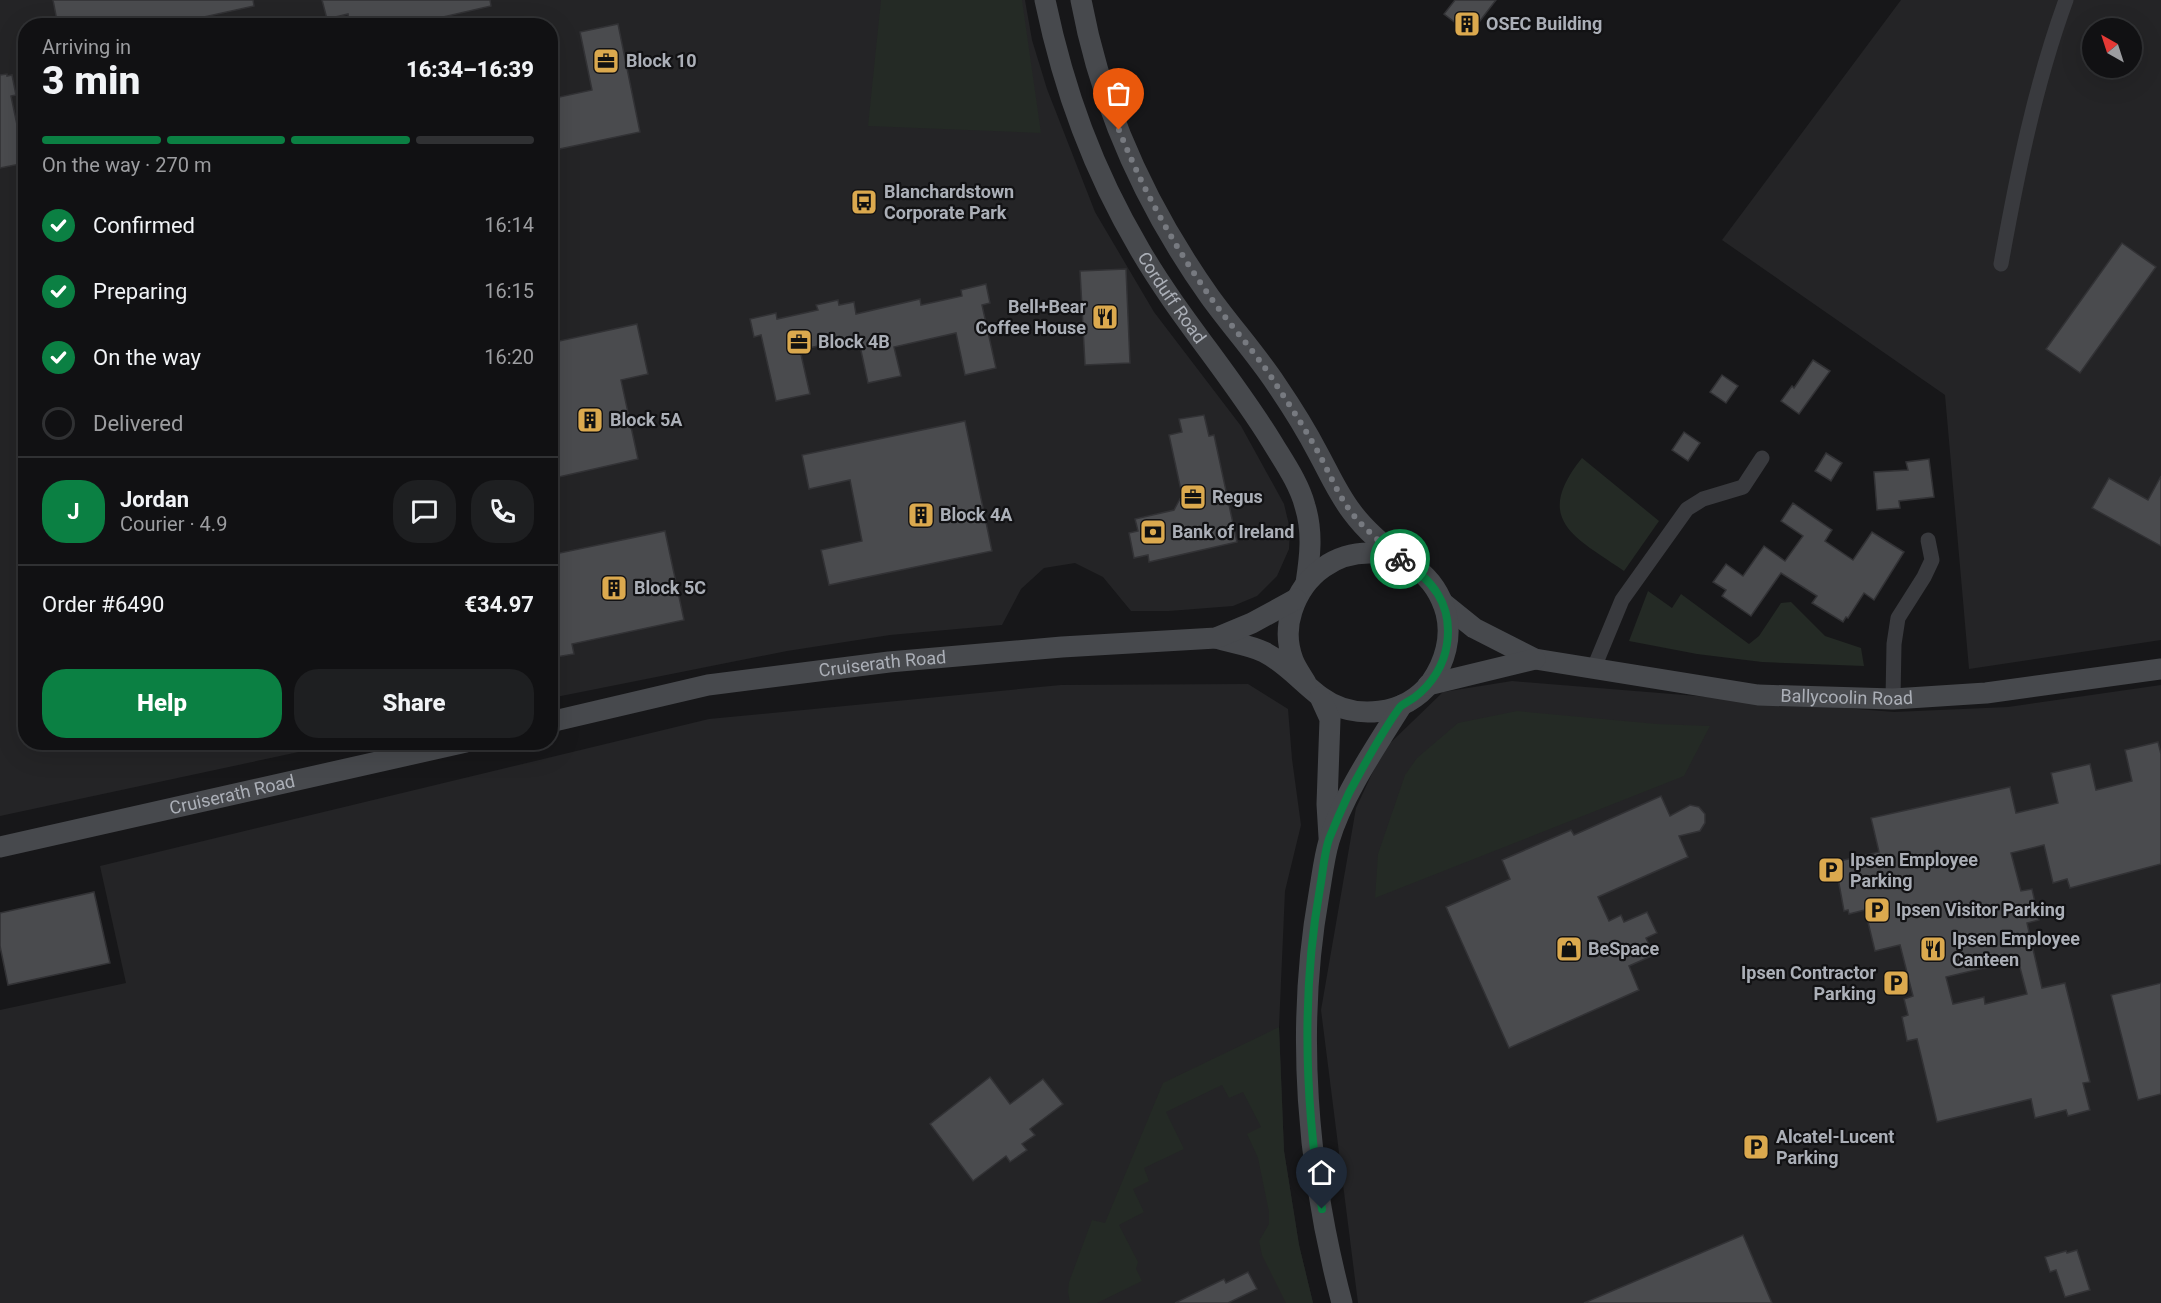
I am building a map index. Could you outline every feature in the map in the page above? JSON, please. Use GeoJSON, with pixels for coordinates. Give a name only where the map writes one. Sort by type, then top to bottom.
{"type":"FeatureCollection","features":[{"type":"Feature","properties":{"kind":"main road","name":"Corduff Road"},"geometry":{"type":"LineString","coordinates":[[1045,0],[1071,101],[1092,156],[1116,206],[1140,250],[1171,298],[1255,414],[1294,479],[1305,505],[1310,528],[1310,555],[1301,591]]}},
{"type":"Feature","properties":{"kind":"main road","name":"Corduff Road"},"geometry":{"type":"LineString","coordinates":[[1081,0],[1094,54],[1112,112],[1134,167],[1154,206],[1205,289],[1276,384],[1318,452],[1335,487],[1352,512],[1371,534],[1401,559]]}},
{"type":"Feature","properties":{"kind":"main road"},"geometry":{"type":"LineString","coordinates":[[1313,690],[1335,705],[1351,711],[1370,713],[1402,705],[1428,685],[1443,660],[1448,630],[1443,603],[1435,588],[1419,570],[1401,559],[1374,553],[1345,556],[1322,568],[1301,591],[1290,618],[1288,638],[1293,660],[1330,719],[1327,804],[1329,840]]}},
{"type":"Feature","properties":{"kind":"main road","name":"Cruiserath Road"},"geometry":{"type":"LineString","coordinates":[[558,720],[708,685],[889,662],[1050,648],[1216,638],[1252,623],[1301,591]]}},
{"type":"Feature","properties":{"kind":"main road","name":"Ballycoolin Road"},"geometry":{"type":"LineString","coordinates":[[1443,603],[1474,628],[1535,659],[1758,694],[1893,699],[1986,693],[2161,669]]}},
{"type":"Feature","properties":{"kind":"main road","name":"Cruiserath Road"},"geometry":{"type":"LineString","coordinates":[[1216,638],[1264,652],[1313,690]]}},
{"type":"Feature","properties":{"kind":"main road","name":"Ballycoolin Road"},"geometry":{"type":"LineString","coordinates":[[1428,685],[1535,659]]}},
{"type":"Feature","properties":{"kind":"main road"},"geometry":{"type":"LineString","coordinates":[[1342,1303],[1328,1251],[1312,1147],[1307,1060],[1313,928],[1329,840],[1349,793],[1402,705]]}},
{"type":"Feature","properties":{"kind":"main road","name":"Cruiserath Road"},"geometry":{"type":"LineString","coordinates":[[0,847],[430,750]]}},
{"type":"Feature","properties":{"kind":"street"},"geometry":{"type":"LineString","coordinates":[[2001,264],[2018,169],[2066,0]]}},
{"type":"Feature","properties":{"kind":"street"},"geometry":{"type":"LineString","coordinates":[[1593,669],[1622,600],[1687,509],[1703,499],[1743,487],[1762,458]]}},
{"type":"Feature","properties":{"kind":"street"},"geometry":{"type":"LineString","coordinates":[[1893,699],[1894,644],[1898,618],[1932,560],[1928,540]]}},
{"type":"Feature","properties":{"kind":"shaded area","name":"Blanchardstown Corporate Park"},"geometry":{"type":"Polygon","coordinates":[[[0,0],[1025,0],[1032,40],[1047,89],[1095,212],[1154,312],[1241,426],[1284,504],[1290,529],[1289,549],[1277,576],[1257,596],[1233,606],[1169,611],[1131,611],[1103,577],[1075,563],[1044,568],[1021,589],[1002,625],[890,635],[787,651],[558,697],[558,18],[18,18],[18,750],[308,750],[0,816],[0,0]]]}},
{"type":"Feature","properties":{"kind":"shaded area"},"geometry":{"type":"Polygon","coordinates":[[[881,0],[1022,0],[1041,133],[868,126],[881,0]]]}},
{"type":"Feature","properties":{"kind":"shaded area"},"geometry":{"type":"Polygon","coordinates":[[[1901,0],[2161,0],[2161,640],[1969,669],[1945,395],[1722,240],[1901,0]]]}},
{"type":"Feature","properties":{"kind":"shaded area"},"geometry":{"type":"Polygon","coordinates":[[[1582,458],[1659,521],[1624,571],[1576,537],[1566,525],[1560,512],[1561,497],[1567,479],[1582,458]]]}},
{"type":"Feature","properties":{"kind":"shaded area"},"geometry":{"type":"Polygon","coordinates":[[[1648,591],[1672,608],[1681,594],[1749,644],[1759,636],[1781,603],[1791,602],[1825,636],[1861,648],[1864,666],[1762,662],[1697,654],[1629,641],[1648,591]]]}},
{"type":"Feature","properties":{"kind":"shaded area"},"geometry":{"type":"Polygon","coordinates":[[[1512,681],[1894,712],[2008,707],[2161,685],[2161,1303],[1358,1303],[1321,1010],[1356,808],[1383,750],[1443,692],[1512,681]]]}},
{"type":"Feature","properties":{"kind":"shaded area"},"geometry":{"type":"Polygon","coordinates":[[[1248,684],[1288,709],[1301,825],[1285,891],[1279,1027],[1284,1151],[1299,1245],[1313,1303],[0,1303],[0,1010],[126,983],[100,866],[709,719],[1061,685],[1248,684]]]}},
{"type":"Feature","properties":{"kind":"shaded area"},"geometry":{"type":"Polygon","coordinates":[[[1517,711],[1657,724],[1710,726],[1684,776],[1375,898],[1378,854],[1405,775],[1417,758],[1458,723],[1517,711]]]}},
{"type":"Feature","properties":{"kind":"shaded area"},"geometry":{"type":"Polygon","coordinates":[[[1279,1027],[1284,1151],[1299,1245],[1313,1303],[1286,1303],[1262,1255],[1259,1241],[1269,1224],[1269,1212],[1258,1158],[1247,1134],[1261,1127],[1243,1092],[1229,1098],[1222,1085],[1166,1112],[1184,1149],[1144,1168],[1149,1181],[1133,1189],[1144,1212],[1119,1225],[1138,1262],[1136,1269],[1142,1281],[1097,1303],[1070,1303],[1069,1282],[1092,1220],[1105,1223],[1163,1083],[1279,1027]]]}},
{"type":"Feature","properties":{"kind":"building"},"geometry":{"type":"Polygon","coordinates":[[[53,0],[253,0],[254,6],[199,18],[56,18],[53,0]]]}},
{"type":"Feature","properties":{"kind":"building"},"geometry":{"type":"Polygon","coordinates":[[[322,0],[490,0],[491,6],[439,18],[349,18],[348,14],[327,18],[322,0]]]}},
{"type":"Feature","properties":{"kind":"building","name":"OSEC Building"},"geometry":{"type":"Polygon","coordinates":[[[1455,0],[1496,0],[1470,34],[1444,14],[1455,0]]]}},
{"type":"Feature","properties":{"kind":"building","name":"Block 10"},"geometry":{"type":"Polygon","coordinates":[[[618,24],[640,132],[558,149],[558,97],[592,90],[580,32],[618,24]]]}},
{"type":"Feature","properties":{"kind":"building"},"geometry":{"type":"Polygon","coordinates":[[[0,75],[12,75],[16,95],[11,96],[18,130],[18,164],[0,168],[0,75]]]}},
{"type":"Feature","properties":{"kind":"building"},"geometry":{"type":"Polygon","coordinates":[[[2122,243],[2156,267],[2080,373],[2046,349],[2122,243]]]}},
{"type":"Feature","properties":{"kind":"building","name":"Bell+Bear Coffee House"},"geometry":{"type":"Polygon","coordinates":[[[1126,269],[1130,363],[1085,365],[1080,271],[1126,269]]]}},
{"type":"Feature","properties":{"kind":"building","name":"Block 4B"},"geometry":{"type":"Polygon","coordinates":[[[986,284],[990,303],[982,305],[996,368],[965,375],[956,333],[894,347],[901,376],[868,383],[858,337],[800,350],[810,394],[776,401],[761,335],[754,337],[750,319],[776,313],[777,319],[818,310],[816,305],[838,300],[839,305],[854,302],[856,314],[920,299],[921,305],[962,296],[961,290],[986,284]]]}},
{"type":"Feature","properties":{"kind":"building","name":"Block 5A"},"geometry":{"type":"Polygon","coordinates":[[[637,324],[648,374],[621,380],[638,459],[558,477],[558,341],[637,324]]]}},
{"type":"Feature","properties":{"kind":"building"},"geometry":{"type":"Polygon","coordinates":[[[1813,360],[1830,371],[1799,414],[1781,401],[1792,386],[1794,388],[1813,360]]]}},
{"type":"Feature","properties":{"kind":"building"},"geometry":{"type":"Polygon","coordinates":[[[1722,375],[1738,386],[1726,403],[1710,392],[1722,375]]]}},
{"type":"Feature","properties":{"kind":"building"},"geometry":{"type":"Polygon","coordinates":[[[1204,415],[1209,436],[1214,435],[1237,542],[1149,562],[1148,555],[1134,558],[1129,533],[1138,531],[1135,519],[1174,510],[1182,495],[1169,435],[1182,432],[1179,419],[1204,415]]]}},
{"type":"Feature","properties":{"kind":"building","name":"Block 4A"},"geometry":{"type":"Polygon","coordinates":[[[965,421],[992,551],[829,585],[821,550],[862,541],[850,480],[809,489],[802,455],[965,421]]]}},
{"type":"Feature","properties":{"kind":"building"},"geometry":{"type":"Polygon","coordinates":[[[1684,432],[1700,443],[1688,461],[1672,450],[1684,432]]]}},
{"type":"Feature","properties":{"kind":"building"},"geometry":{"type":"Polygon","coordinates":[[[1826,453],[1842,463],[1831,481],[1815,471],[1826,453]]]}},
{"type":"Feature","properties":{"kind":"building"},"geometry":{"type":"Polygon","coordinates":[[[1929,459],[1934,497],[1899,501],[1900,508],[1877,510],[1874,472],[1908,470],[1906,462],[1929,459]]]}},
{"type":"Feature","properties":{"kind":"building"},"geometry":{"type":"Polygon","coordinates":[[[2161,476],[2161,546],[2092,508],[2109,478],[2148,500],[2161,476]]]}},
{"type":"Feature","properties":{"kind":"building"},"geometry":{"type":"Polygon","coordinates":[[[1793,503],[1832,530],[1825,541],[1853,560],[1872,532],[1904,552],[1874,600],[1864,593],[1843,622],[1812,603],[1817,596],[1781,573],[1751,616],[1722,596],[1726,590],[1713,582],[1726,564],[1743,576],[1764,546],[1785,561],[1803,536],[1781,521],[1793,503]]]}},
{"type":"Feature","properties":{"kind":"building","name":"Block 5C"},"geometry":{"type":"Polygon","coordinates":[[[665,531],[684,620],[572,644],[574,654],[558,657],[558,553],[665,531]]]}},
{"type":"Feature","properties":{"kind":"building"},"geometry":{"type":"Polygon","coordinates":[[[2158,742],[2161,754],[2161,864],[2070,888],[2067,879],[2053,883],[2044,845],[2011,853],[2021,891],[2032,889],[2039,920],[2027,923],[2042,988],[2065,983],[2090,1082],[2083,1083],[2090,1110],[2068,1116],[2066,1110],[2035,1118],[2031,1099],[1937,1122],[1917,1039],[1907,1041],[1902,1017],[1908,1015],[1904,999],[1913,996],[1900,945],[1875,951],[1865,910],[1849,914],[1848,910],[1844,911],[1835,862],[1879,852],[1871,818],[2010,787],[2016,813],[2058,803],[2051,773],[2090,764],[2096,790],[2132,781],[2125,750],[2158,742]],[[2018,960],[1946,977],[1953,1004],[1984,997],[1985,1004],[2027,994],[2018,960]]]}},
{"type":"Feature","properties":{"kind":"building"},"geometry":{"type":"Polygon","coordinates":[[[1661,796],[1670,816],[1690,805],[1699,807],[1705,814],[1705,823],[1700,831],[1679,836],[1688,857],[1598,897],[1609,921],[1621,915],[1624,922],[1647,912],[1657,933],[1646,938],[1654,955],[1629,966],[1639,990],[1509,1048],[1446,907],[1510,879],[1502,860],[1571,830],[1574,835],[1661,796]]]}},
{"type":"Feature","properties":{"kind":"building"},"geometry":{"type":"Polygon","coordinates":[[[94,892],[110,963],[8,985],[0,946],[0,913],[94,892]]]}},
{"type":"Feature","properties":{"kind":"building"},"geometry":{"type":"Polygon","coordinates":[[[2161,983],[2161,1094],[2138,1100],[2111,995],[2161,983]]]}},
{"type":"Feature","properties":{"kind":"building"},"geometry":{"type":"Polygon","coordinates":[[[990,1077],[1010,1104],[1043,1079],[1063,1104],[1030,1129],[1035,1135],[1022,1144],[1027,1150],[1010,1162],[1006,1156],[973,1181],[930,1124],[990,1077]]]}},
{"type":"Feature","properties":{"kind":"building"},"geometry":{"type":"Polygon","coordinates":[[[1743,1235],[1772,1303],[1584,1303],[1743,1235]]]}},
{"type":"Feature","properties":{"kind":"building"},"geometry":{"type":"Polygon","coordinates":[[[2077,1250],[2090,1290],[2065,1297],[2056,1270],[2050,1272],[2045,1257],[2077,1250]]]}},
{"type":"Feature","properties":{"kind":"building"},"geometry":{"type":"Polygon","coordinates":[[[1248,1272],[1257,1289],[1228,1303],[1175,1303],[1224,1279],[1226,1283],[1248,1272]]]}},
{"type":"Feature","properties":{"kind":"way so far"},"geometry":{"type":"LineString","coordinates":[[1119,130],[1134,167],[1186,262],[1276,384],[1318,452],[1335,487],[1352,512],[1371,534],[1400,559]]}},
{"type":"Feature","properties":{"kind":"place","name":"OSEC Building"},"geometry":{"type":"Point","coordinates":[1467,24]}},
{"type":"Feature","properties":{"kind":"place","name":"Block 10"},"geometry":{"type":"Point","coordinates":[606,61]}},
{"type":"Feature","properties":{"kind":"place","name":"Blanchardstown Corporate Park"},"geometry":{"type":"Point","coordinates":[864,202]}},
{"type":"Feature","properties":{"kind":"place","name":"Bell+Bear Coffee House"},"geometry":{"type":"Point","coordinates":[1105,317]}},
{"type":"Feature","properties":{"kind":"place","name":"Block 4B"},"geometry":{"type":"Point","coordinates":[799,342]}},
{"type":"Feature","properties":{"kind":"place","name":"Block 5A"},"geometry":{"type":"Point","coordinates":[590,420]}},
{"type":"Feature","properties":{"kind":"place","name":"Regus"},"geometry":{"type":"Point","coordinates":[1193,497]}},
{"type":"Feature","properties":{"kind":"place","name":"Block 4A"},"geometry":{"type":"Point","coordinates":[921,515]}},
{"type":"Feature","properties":{"kind":"place","name":"Bank of Ireland"},"geometry":{"type":"Point","coordinates":[1153,532]}},
{"type":"Feature","properties":{"kind":"place","name":"Block 5C"},"geometry":{"type":"Point","coordinates":[614,588]}},
{"type":"Feature","properties":{"kind":"place","name":"Ipsen Employee Parking"},"geometry":{"type":"Point","coordinates":[1831,870]}},
{"type":"Feature","properties":{"kind":"place","name":"Ipsen Visitor Parking"},"geometry":{"type":"Point","coordinates":[1877,910]}},
{"type":"Feature","properties":{"kind":"place","name":"BeSpace"},"geometry":{"type":"Point","coordinates":[1569,949]}},
{"type":"Feature","properties":{"kind":"place","name":"Ipsen Employee Canteen"},"geometry":{"type":"Point","coordinates":[1933,949]}},
{"type":"Feature","properties":{"kind":"place","name":"Ipsen Contractor Parking"},"geometry":{"type":"Point","coordinates":[1896,983]}},
{"type":"Feature","properties":{"kind":"place","name":"Alcatel-Lucent Parking"},"geometry":{"type":"Point","coordinates":[1756,1147]}},
{"type":"Feature","properties":{"kind":"route"},"geometry":{"type":"LineString","coordinates":[[1322,1209],[1312,1147],[1307,1060],[1313,928],[1329,840],[1349,793],[1378,743],[1402,705],[1414,698],[1437,673],[1447,645],[1447,616],[1435,588],[1419,570],[1400,559]]}}]}
